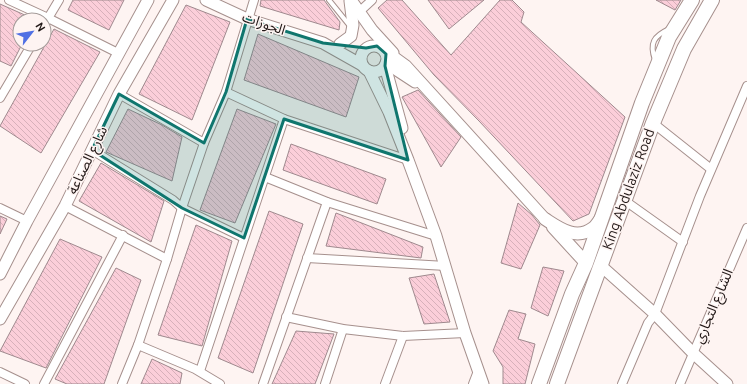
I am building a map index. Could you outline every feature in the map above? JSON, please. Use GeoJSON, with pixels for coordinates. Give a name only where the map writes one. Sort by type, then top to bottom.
{"type":"FeatureCollection","features":[{"type":"Feature","properties":{"kind":"highway","name":"King Abdulaziz Road"},"geometry":{"type":"LineString","coordinates":[[540,384],[572,294],[586,263],[642,103],[669,37],[692,0]]}},
{"type":"Feature","properties":{"kind":"highway","name":"King Abdulaziz Road"},"geometry":{"type":"LineString","coordinates":[[557,384],[652,123],[684,49],[712,0]]}},
{"type":"Feature","properties":{"kind":"main road"},"geometry":{"type":"LineString","coordinates":[[545,219],[561,229],[573,234],[584,233],[593,228],[602,217]]}},
{"type":"Feature","properties":{"kind":"main road"},"geometry":{"type":"LineString","coordinates":[[545,219],[586,263]]}},
{"type":"Feature","properties":{"kind":"street"},"geometry":{"type":"LineString","coordinates":[[9,0],[30,12]]}},
{"type":"Feature","properties":{"kind":"street"},"geometry":{"type":"LineString","coordinates":[[52,12],[59,0]]}},
{"type":"Feature","properties":{"kind":"street","name":"شارع الصناعة"},"geometry":{"type":"LineString","coordinates":[[0,274],[27,221],[148,0]]}},
{"type":"Feature","properties":{"kind":"street","name":"شارع الصناعة"},"geometry":{"type":"LineString","coordinates":[[0,319],[65,206],[119,94],[173,0]]}},
{"type":"Feature","properties":{"kind":"street","name":"الجوزات"},"geometry":{"type":"LineString","coordinates":[[206,0],[247,19],[323,43]]}},
{"type":"Feature","properties":{"kind":"street"},"geometry":{"type":"LineString","coordinates":[[122,384],[138,345],[204,143],[226,92],[254,0]]}},
{"type":"Feature","properties":{"kind":"street"},"geometry":{"type":"LineString","coordinates":[[340,44],[351,36],[353,25],[350,0]]}},
{"type":"Feature","properties":{"kind":"street"},"geometry":{"type":"LineString","coordinates":[[350,0],[372,30],[387,58],[386,65],[408,160]]}},
{"type":"Feature","properties":{"kind":"street"},"geometry":{"type":"LineString","coordinates":[[359,12],[372,0]]}},
{"type":"Feature","properties":{"kind":"street"},"geometry":{"type":"LineString","coordinates":[[52,24],[118,53]]}},
{"type":"Feature","properties":{"kind":"street"},"geometry":{"type":"LineString","coordinates":[[372,30],[545,219]]}},
{"type":"Feature","properties":{"kind":"street"},"geometry":{"type":"LineString","coordinates":[[323,43],[366,48],[373,46],[383,49],[406,66]]}},
{"type":"Feature","properties":{"kind":"street"},"geometry":{"type":"LineString","coordinates":[[323,43],[366,68],[378,71],[382,70],[386,65]]}},
{"type":"Feature","properties":{"kind":"street"},"geometry":{"type":"LineString","coordinates":[[366,48],[361,56],[361,60],[389,112],[408,160],[436,236],[465,333],[483,384]]}},
{"type":"Feature","properties":{"kind":"street"},"geometry":{"type":"LineString","coordinates":[[0,98],[27,52]]}},
{"type":"Feature","properties":{"kind":"street"},"geometry":{"type":"LineString","coordinates":[[386,65],[429,91]]}},
{"type":"Feature","properties":{"kind":"street"},"geometry":{"type":"LineString","coordinates":[[622,384],[648,323],[655,314],[700,196],[747,86]]}},
{"type":"Feature","properties":{"kind":"street"},"geometry":{"type":"LineString","coordinates":[[226,92],[284,119],[408,160]]}},
{"type":"Feature","properties":{"kind":"street"},"geometry":{"type":"LineString","coordinates":[[119,94],[204,143]]}},
{"type":"Feature","properties":{"kind":"street"},"geometry":{"type":"LineString","coordinates":[[200,371],[284,119]]}},
{"type":"Feature","properties":{"kind":"street"},"geometry":{"type":"LineString","coordinates":[[652,123],[712,169]]}},
{"type":"Feature","properties":{"kind":"street"},"geometry":{"type":"LineString","coordinates":[[92,150],[173,200],[182,208],[244,238]]}},
{"type":"Feature","properties":{"kind":"street"},"geometry":{"type":"LineString","coordinates":[[265,177],[327,202],[436,236]]}},
{"type":"Feature","properties":{"kind":"street"},"geometry":{"type":"LineString","coordinates":[[624,200],[683,242]]}},
{"type":"Feature","properties":{"kind":"street"},"geometry":{"type":"LineString","coordinates":[[263,384],[327,202]]}},
{"type":"Feature","properties":{"kind":"street"},"geometry":{"type":"LineString","coordinates":[[65,206],[167,258]]}},
{"type":"Feature","properties":{"kind":"street"},"geometry":{"type":"LineString","coordinates":[[0,208],[27,221]]}},
{"type":"Feature","properties":{"kind":"street","name":"الشارع التجاري"},"geometry":{"type":"LineString","coordinates":[[680,384],[747,228]]}},
{"type":"Feature","properties":{"kind":"street"},"geometry":{"type":"LineString","coordinates":[[44,384],[123,236]]}},
{"type":"Feature","properties":{"kind":"street"},"geometry":{"type":"LineString","coordinates":[[307,258],[446,266]]}},
{"type":"Feature","properties":{"kind":"street"},"geometry":{"type":"LineString","coordinates":[[600,265],[655,314],[693,353],[727,384]]}},
{"type":"Feature","properties":{"kind":"street"},"geometry":{"type":"LineString","coordinates":[[286,317],[342,329],[403,336],[465,333]]}},
{"type":"Feature","properties":{"kind":"street"},"geometry":{"type":"LineString","coordinates":[[325,384],[342,329]]}},
{"type":"Feature","properties":{"kind":"street"},"geometry":{"type":"LineString","coordinates":[[385,384],[403,336]]}},
{"type":"Feature","properties":{"kind":"street"},"geometry":{"type":"LineString","coordinates":[[138,345],[200,371],[220,384]]}},
{"type":"Feature","properties":{"kind":"street"},"geometry":{"type":"LineString","coordinates":[[473,384],[478,371]]}},
{"type":"Feature","properties":{"kind":"street"},"geometry":{"type":"LineString","coordinates":[[0,372],[25,384]]}},
{"type":"Feature","properties":{"kind":"lane"},"geometry":{"type":"LineString","coordinates":[[329,0],[352,30]]}},
{"type":"Feature","properties":{"kind":"highlighted area"},"geometry":{"type":"Polygon","coordinates":[[[247,19],[323,43],[366,48],[377,46],[386,54],[385,66],[408,160],[284,119],[244,238],[182,208],[92,150],[119,94],[204,143],[226,92],[247,19]]]}},
{"type":"Feature","properties":{"kind":"building"},"geometry":{"type":"Polygon","coordinates":[[[73,0],[124,0],[109,30],[68,10],[73,0]]]}},
{"type":"Feature","properties":{"kind":"building"},"geometry":{"type":"Polygon","coordinates":[[[261,0],[324,0],[340,22],[339,30],[260,6],[261,0]]]}},
{"type":"Feature","properties":{"kind":"building"},"geometry":{"type":"Polygon","coordinates":[[[387,0],[402,0],[451,55],[500,0],[512,0],[524,12],[521,22],[625,117],[589,214],[573,221],[434,75],[378,8],[387,0]]]}},
{"type":"Feature","properties":{"kind":"building"},"geometry":{"type":"Polygon","coordinates":[[[428,0],[484,0],[449,29],[428,0]]]}},
{"type":"Feature","properties":{"kind":"building"},"geometry":{"type":"Polygon","coordinates":[[[656,0],[681,0],[675,10],[656,0]]]}},
{"type":"Feature","properties":{"kind":"building"},"geometry":{"type":"Polygon","coordinates":[[[0,4],[18,12],[12,12],[12,52],[18,52],[11,66],[0,61],[0,4]]]}},
{"type":"Feature","properties":{"kind":"building"},"geometry":{"type":"Polygon","coordinates":[[[186,5],[230,22],[192,120],[139,94],[186,5]]]}},
{"type":"Feature","properties":{"kind":"building"},"geometry":{"type":"Polygon","coordinates":[[[54,29],[100,52],[41,153],[0,126],[41,52],[52,52],[52,33],[54,29]]]}},
{"type":"Feature","properties":{"kind":"building"},"geometry":{"type":"Polygon","coordinates":[[[258,34],[359,77],[346,117],[244,80],[258,34]]]}},
{"type":"Feature","properties":{"kind":"building"},"geometry":{"type":"Polygon","coordinates":[[[418,90],[461,137],[441,167],[402,97],[418,90]]]}},
{"type":"Feature","properties":{"kind":"building"},"geometry":{"type":"Polygon","coordinates":[[[128,109],[162,125],[182,137],[172,181],[106,152],[128,109]]]}},
{"type":"Feature","properties":{"kind":"building"},"geometry":{"type":"Polygon","coordinates":[[[237,109],[276,124],[235,223],[200,210],[237,109]]]}},
{"type":"Feature","properties":{"kind":"building"},"geometry":{"type":"Polygon","coordinates":[[[291,144],[386,179],[377,204],[283,170],[291,144]]]}},
{"type":"Feature","properties":{"kind":"building"},"geometry":{"type":"Polygon","coordinates":[[[101,163],[164,201],[151,242],[79,201],[101,163]]]}},
{"type":"Feature","properties":{"kind":"building"},"geometry":{"type":"Polygon","coordinates":[[[518,203],[532,215],[540,225],[521,269],[501,263],[518,203]]]}},
{"type":"Feature","properties":{"kind":"building"},"geometry":{"type":"Polygon","coordinates":[[[269,211],[303,224],[253,373],[218,358],[269,211]]]}},
{"type":"Feature","properties":{"kind":"building"},"geometry":{"type":"Polygon","coordinates":[[[336,213],[423,247],[421,258],[326,246],[336,213]]]}},
{"type":"Feature","properties":{"kind":"building"},"geometry":{"type":"Polygon","coordinates":[[[0,216],[7,219],[0,234],[0,216]]]}},
{"type":"Feature","properties":{"kind":"building"},"geometry":{"type":"Polygon","coordinates":[[[196,225],[232,241],[202,346],[158,335],[196,225]]]}},
{"type":"Feature","properties":{"kind":"building"},"geometry":{"type":"Polygon","coordinates":[[[60,239],[102,257],[46,368],[0,351],[60,239]]]}},
{"type":"Feature","properties":{"kind":"building"},"geometry":{"type":"Polygon","coordinates":[[[543,267],[564,271],[548,316],[531,308],[543,267]]]}},
{"type":"Feature","properties":{"kind":"building"},"geometry":{"type":"Polygon","coordinates":[[[116,268],[141,280],[104,384],[67,384],[55,379],[116,268]]]}},
{"type":"Feature","properties":{"kind":"building"},"geometry":{"type":"Polygon","coordinates":[[[434,274],[450,322],[424,324],[409,278],[434,274]]]}},
{"type":"Feature","properties":{"kind":"building"},"geometry":{"type":"Polygon","coordinates":[[[509,310],[526,314],[518,339],[535,344],[525,384],[503,384],[503,367],[493,351],[509,310]]]}},
{"type":"Feature","properties":{"kind":"building"},"geometry":{"type":"Polygon","coordinates":[[[296,331],[334,334],[315,384],[272,384],[296,331]]]}},
{"type":"Feature","properties":{"kind":"building"},"geometry":{"type":"Polygon","coordinates":[[[152,359],[182,373],[180,384],[141,384],[152,359]]]}}]}
